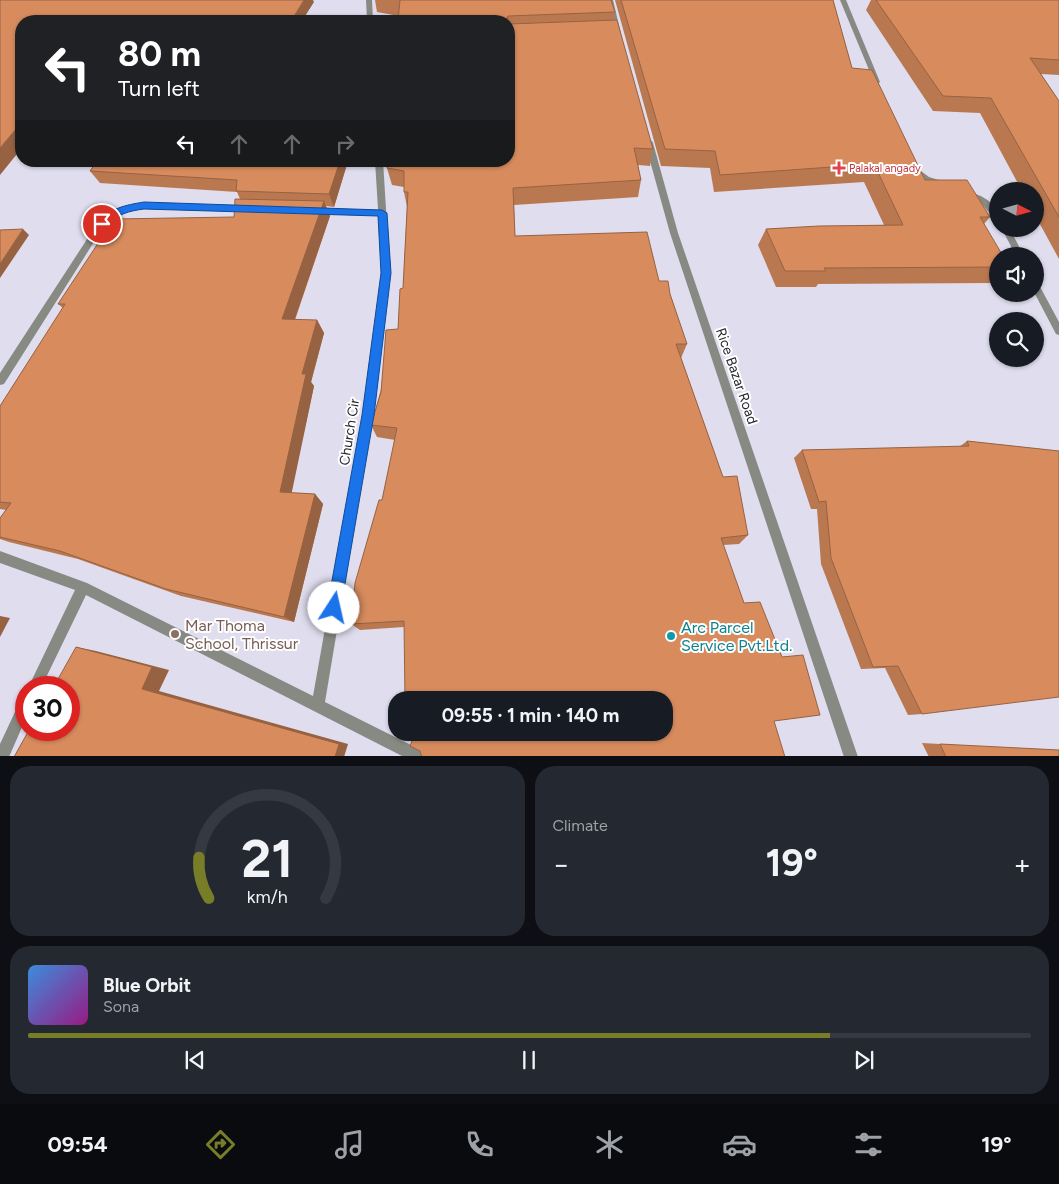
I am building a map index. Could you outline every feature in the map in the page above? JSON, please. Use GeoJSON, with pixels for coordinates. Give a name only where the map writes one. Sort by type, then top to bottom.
{"type":"FeatureCollection","features":[{"type":"Feature","properties":{"kind":"street"},"geometry":{"type":"LineString","coordinates":[[369,0],[370,15]]}},
{"type":"Feature","properties":{"kind":"street"},"geometry":{"type":"LineString","coordinates":[[610,0],[616,36]]}},
{"type":"Feature","properties":{"kind":"street"},"geometry":{"type":"LineString","coordinates":[[843,0],[879,88]]}},
{"type":"Feature","properties":{"kind":"street","name":"Rice Bazar Road"},"geometry":{"type":"LineString","coordinates":[[645,128],[674,234],[851,756]]}},
{"type":"Feature","properties":{"kind":"street"},"geometry":{"type":"LineString","coordinates":[[908,158],[911,167],[926,179],[948,186]]}},
{"type":"Feature","properties":{"kind":"street","name":"Church Cir"},"geometry":{"type":"LineString","coordinates":[[318,705],[368,415],[386,273],[380,167]]}},
{"type":"Feature","properties":{"kind":"street"},"geometry":{"type":"LineString","coordinates":[[963,192],[985,202],[989,207]]}},
{"type":"Feature","properties":{"kind":"street"},"geometry":{"type":"LineString","coordinates":[[0,381],[96,232],[110,216],[125,208],[144,206],[258,209]]}},
{"type":"Feature","properties":{"kind":"street"},"geometry":{"type":"LineString","coordinates":[[304,211],[382,213]]}},
{"type":"Feature","properties":{"kind":"street"},"geometry":{"type":"LineString","coordinates":[[1044,302],[1059,331]]}},
{"type":"Feature","properties":{"kind":"street"},"geometry":{"type":"LineString","coordinates":[[0,557],[83,587],[420,756]]}},
{"type":"Feature","properties":{"kind":"street"},"geometry":{"type":"LineString","coordinates":[[40,676],[83,587]]}},
{"type":"Feature","properties":{"kind":"street"},"geometry":{"type":"LineString","coordinates":[[0,756],[15,726]]}},
{"type":"Feature","properties":{"kind":"building"},"geometry":{"type":"Polygon","coordinates":[[[0,0],[304,0],[295,15],[15,15],[15,130],[0,148],[0,0]]]}},
{"type":"Feature","properties":{"kind":"building"},"geometry":{"type":"Polygon","coordinates":[[[400,0],[611,0],[615,12],[515,16],[399,15],[400,0]]]}},
{"type":"Feature","properties":{"kind":"building"},"geometry":{"type":"Polygon","coordinates":[[[621,0],[833,0],[852,68],[872,70],[925,180],[967,180],[989,215],[989,217],[980,217],[989,232],[989,238],[992,238],[998,247],[989,247],[989,267],[824,268],[826,271],[785,271],[766,229],[903,225],[874,164],[720,175],[715,151],[665,149],[621,0]]]}},
{"type":"Feature","properties":{"kind":"building"},"geometry":{"type":"Polygon","coordinates":[[[876,0],[1059,0],[1059,60],[1030,58],[1059,101],[1059,217],[1044,191],[1044,182],[1039,182],[991,98],[943,96],[876,0]]]}},
{"type":"Feature","properties":{"kind":"building"},"geometry":{"type":"Polygon","coordinates":[[[617,20],[653,149],[634,148],[641,180],[513,188],[515,236],[647,232],[659,281],[668,281],[670,294],[687,344],[676,344],[723,477],[737,476],[748,535],[721,538],[744,603],[760,602],[782,657],[803,655],[820,715],[774,721],[785,756],[422,756],[420,751],[410,746],[412,741],[673,741],[673,691],[405,691],[404,621],[351,624],[355,583],[379,500],[382,500],[397,428],[371,425],[381,392],[386,330],[398,329],[400,289],[403,288],[408,192],[404,192],[404,171],[387,167],[515,167],[515,24],[617,20]]]}},
{"type":"Feature","properties":{"kind":"building"},"geometry":{"type":"Polygon","coordinates":[[[93,167],[338,167],[329,194],[236,191],[237,180],[90,171],[93,167]]]}},
{"type":"Feature","properties":{"kind":"building"},"geometry":{"type":"Polygon","coordinates":[[[235,199],[324,201],[282,319],[317,320],[302,374],[306,374],[280,492],[315,494],[284,617],[166,589],[60,551],[0,537],[0,518],[11,503],[0,502],[0,406],[65,304],[58,304],[114,219],[234,217],[235,199]]]}},
{"type":"Feature","properties":{"kind":"building"},"geometry":{"type":"Polygon","coordinates":[[[23,229],[0,264],[0,230],[23,229]]]}},
{"type":"Feature","properties":{"kind":"building"},"geometry":{"type":"Polygon","coordinates":[[[967,441],[1059,451],[1059,697],[922,714],[898,666],[873,667],[831,558],[826,501],[819,502],[802,450],[969,446],[967,441]]]}},
{"type":"Feature","properties":{"kind":"building"},"geometry":{"type":"Polygon","coordinates":[[[76,647],[152,667],[142,689],[339,744],[335,756],[15,756],[23,741],[80,741],[80,676],[60,676],[76,647]]]}},
{"type":"Feature","properties":{"kind":"building"},"geometry":{"type":"Polygon","coordinates":[[[940,744],[1059,750],[1059,756],[946,756],[940,744]]]}},
{"type":"Feature","properties":{"kind":"place","name":"Palakal angady"},"geometry":{"type":"Point","coordinates":[839,168]}},
{"type":"Feature","properties":{"kind":"place","name":"Mar Thoma School, Thrissur"},"geometry":{"type":"Point","coordinates":[175,634]}},
{"type":"Feature","properties":{"kind":"place","name":"Arc Parcel Service Pvt.Ltd."},"geometry":{"type":"Point","coordinates":[671,636]}},
{"type":"Feature","properties":{"kind":"route"},"geometry":{"type":"LineString","coordinates":[[102,224],[110,216],[125,208],[144,206],[382,213],[386,273],[368,415],[334,608]]}}]}
